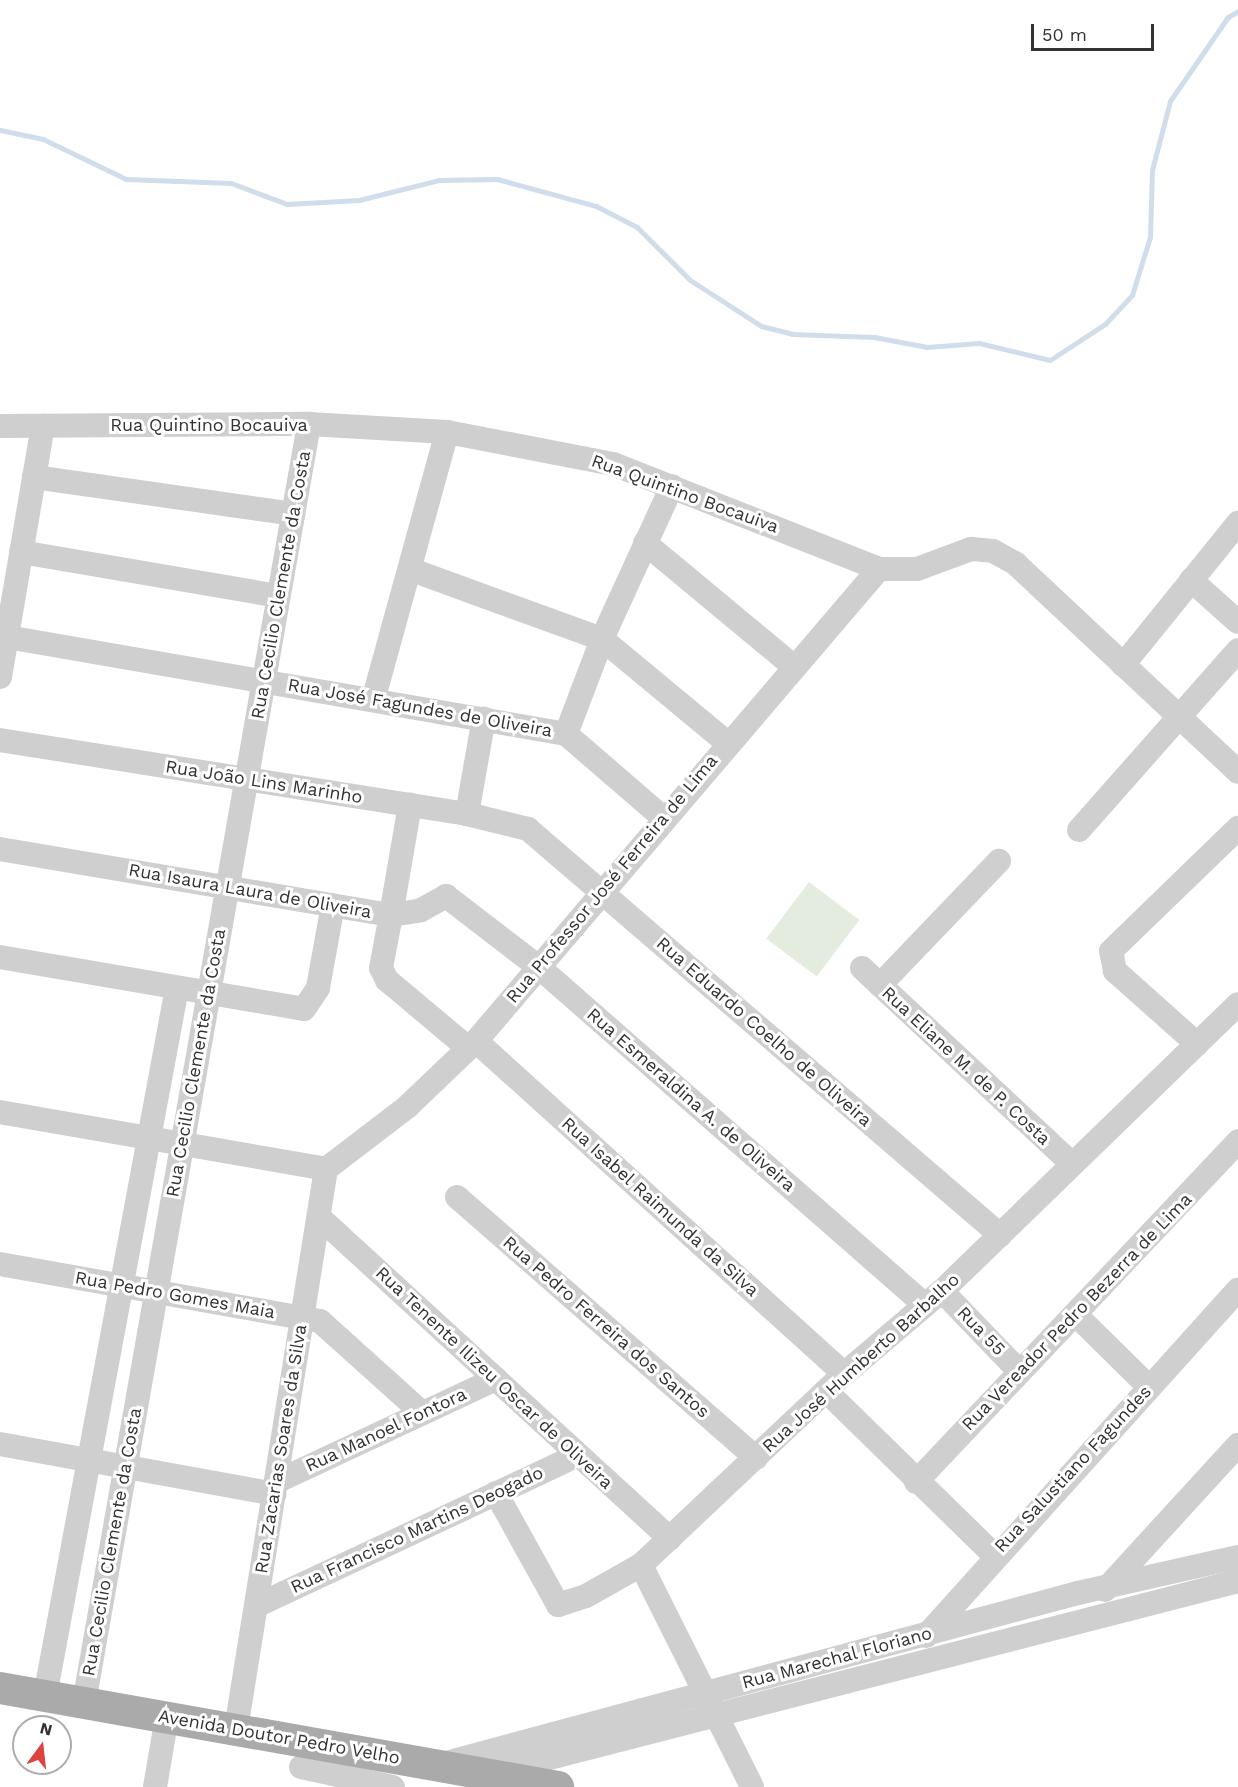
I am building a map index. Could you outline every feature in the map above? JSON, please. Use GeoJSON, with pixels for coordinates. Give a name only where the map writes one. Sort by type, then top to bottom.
{"type":"FeatureCollection","features":[{"type":"Feature","properties":{"kind":"main road","name":"Avenida Doutor Pedro Velho"},"geometry":{"type":"LineString","coordinates":[[0,1688],[236,1730],[302,1765],[437,1765],[558,1787]]}},
{"type":"Feature","properties":{"kind":"street","name":"Rua Quintino Bocauiva"},"geometry":{"type":"LineString","coordinates":[[0,426],[309,424],[447,432],[562,451],[672,486],[879,569],[917,569],[982,549],[1016,564],[1182,717],[1238,772]]}},
{"type":"Feature","properties":{"kind":"street","name":"Rua Cecilio Clemente da Costa"},"geometry":{"type":"LineString","coordinates":[[84,1703],[309,424]]}},
{"type":"Feature","properties":{"kind":"street"},"geometry":{"type":"LineString","coordinates":[[0,676],[43,426]]}},
{"type":"Feature","properties":{"kind":"street"},"geometry":{"type":"LineString","coordinates":[[374,697],[412,570],[447,432]]}},
{"type":"Feature","properties":{"kind":"street"},"geometry":{"type":"LineString","coordinates":[[34,477],[293,514]]}},
{"type":"Feature","properties":{"kind":"street"},"geometry":{"type":"LineString","coordinates":[[566,734],[602,639],[672,486]]}},
{"type":"Feature","properties":{"kind":"street"},"geometry":{"type":"LineString","coordinates":[[1123,665],[1238,524]]}},
{"type":"Feature","properties":{"kind":"street"},"geometry":{"type":"LineString","coordinates":[[645,543],[794,666]]}},
{"type":"Feature","properties":{"kind":"street"},"geometry":{"type":"LineString","coordinates":[[21,552],[278,596]]}},
{"type":"Feature","properties":{"kind":"street","name":"Rua Professor José Ferreira de Lima"},"geometry":{"type":"LineString","coordinates":[[326,1169],[407,1107],[472,1045],[541,969],[662,817],[726,742],[879,569]]}},
{"type":"Feature","properties":{"kind":"street"},"geometry":{"type":"LineString","coordinates":[[412,570],[602,639],[726,742]]}},
{"type":"Feature","properties":{"kind":"street"},"geometry":{"type":"LineString","coordinates":[[1191,580],[1238,622]]}},
{"type":"Feature","properties":{"kind":"street","name":"Rua José Fagundes de Oliveira"},"geometry":{"type":"LineString","coordinates":[[7,637],[374,697],[566,734],[662,817]]}},
{"type":"Feature","properties":{"kind":"street"},"geometry":{"type":"LineString","coordinates":[[1079,831],[1182,717],[1238,650]]}},
{"type":"Feature","properties":{"kind":"street"},"geometry":{"type":"LineString","coordinates":[[467,814],[484,718]]}},
{"type":"Feature","properties":{"kind":"street","name":"Rua João Lins Marinho"},"geometry":{"type":"LineString","coordinates":[[0,740],[467,814],[528,829]]}},
{"type":"Feature","properties":{"kind":"street","name":"Rua Isaura Laura de Oliveira"},"geometry":{"type":"LineString","coordinates":[[0,849],[391,915],[410,805]]}},
{"type":"Feature","properties":{"kind":"street"},"geometry":{"type":"LineString","coordinates":[[1197,1044],[1111,966],[1118,942],[1162,903],[1238,828]]}},
{"type":"Feature","properties":{"kind":"street","name":"Rua Eduardo Coelho de Oliveira"},"geometry":{"type":"LineString","coordinates":[[528,829],[1000,1235]]}},
{"type":"Feature","properties":{"kind":"street"},"geometry":{"type":"LineString","coordinates":[[880,985],[999,861]]}},
{"type":"Feature","properties":{"kind":"street","name":"Rua Esmeraldina A. de Oliveira"},"geometry":{"type":"LineString","coordinates":[[391,915],[421,910],[446,896],[455,898],[933,1298]]}},
{"type":"Feature","properties":{"kind":"street"},"geometry":{"type":"LineString","coordinates":[[0,957],[295,1009],[309,1006],[318,988],[333,905]]}},
{"type":"Feature","properties":{"kind":"street","name":"Rua Isabel Raimunda da Silva"},"geometry":{"type":"LineString","coordinates":[[391,915],[381,968],[387,980],[472,1045],[844,1374]]}},
{"type":"Feature","properties":{"kind":"street","name":"Rua Eliane M. de P. Costa"},"geometry":{"type":"LineString","coordinates":[[861,968],[1072,1164]]}},
{"type":"Feature","properties":{"kind":"street","name":"Rua Cecilio Clemente da Costa"},"geometry":{"type":"LineString","coordinates":[[45,1696],[177,988]]}},
{"type":"Feature","properties":{"kind":"street","name":"Rua José Humberto Barbalho"},"geometry":{"type":"LineString","coordinates":[[496,1493],[558,1605],[586,1596],[641,1565],[844,1374],[933,1298],[1238,1004]]}},
{"type":"Feature","properties":{"kind":"street"},"geometry":{"type":"LineString","coordinates":[[0,1112],[326,1169]]}},
{"type":"Feature","properties":{"kind":"street","name":"Rua Vereador Pedro Bezerra de Lima"},"geometry":{"type":"LineString","coordinates":[[916,1482],[1238,1142]]}},
{"type":"Feature","properties":{"kind":"street","name":"Rua Zacarias Soares da Silva"},"geometry":{"type":"LineString","coordinates":[[236,1730],[326,1169]]}},
{"type":"Feature","properties":{"kind":"street","name":"Rua Pedro Ferreira dos Santos"},"geometry":{"type":"LineString","coordinates":[[457,1197],[756,1458]]}},
{"type":"Feature","properties":{"kind":"street","name":"Rua Tenente Ilizeu Oscar de Oliveira"},"geometry":{"type":"LineString","coordinates":[[319,1217],[669,1539]]}},
{"type":"Feature","properties":{"kind":"street","name":"Rua Pedro Gomes Maia"},"geometry":{"type":"LineString","coordinates":[[0,1264],[121,1287],[302,1316],[338,1332],[422,1413]]}},
{"type":"Feature","properties":{"kind":"street","name":"Rua Salustiano Fagundes"},"geometry":{"type":"LineString","coordinates":[[929,1645],[994,1555],[1238,1290]]}},
{"type":"Feature","properties":{"kind":"street","name":"Rua 55"},"geometry":{"type":"LineString","coordinates":[[933,1298],[1020,1371]]}},
{"type":"Feature","properties":{"kind":"street"},"geometry":{"type":"LineString","coordinates":[[1076,1315],[1149,1387]]}},
{"type":"Feature","properties":{"kind":"street","name":"Rua Manoel Fontora"},"geometry":{"type":"LineString","coordinates":[[275,1488],[422,1413],[496,1379]]}},
{"type":"Feature","properties":{"kind":"street"},"geometry":{"type":"LineString","coordinates":[[826,1391],[916,1482],[994,1555]]}},
{"type":"Feature","properties":{"kind":"street"},"geometry":{"type":"LineString","coordinates":[[0,1444],[125,1467],[275,1488]]}},
{"type":"Feature","properties":{"kind":"street"},"geometry":{"type":"LineString","coordinates":[[1108,1599],[1238,1445]]}},
{"type":"Feature","properties":{"kind":"street","name":"Rua Francisco Martins Deogado"},"geometry":{"type":"LineString","coordinates":[[256,1606],[578,1455]]}},
{"type":"Feature","properties":{"kind":"street","name":"Rua Marechal Floriano"},"geometry":{"type":"LineString","coordinates":[[437,1765],[711,1703],[1108,1599],[1238,1557]]}},
{"type":"Feature","properties":{"kind":"street"},"geometry":{"type":"LineString","coordinates":[[641,1565],[752,1787]]}},
{"type":"Feature","properties":{"kind":"street","name":"Rua Marechal Floriano"},"geometry":{"type":"LineString","coordinates":[[1108,1599],[1238,1581]]}},
{"type":"Feature","properties":{"kind":"street","name":"Rua Marechal Floriano"},"geometry":{"type":"LineString","coordinates":[[485,1774],[711,1703]]}},
{"type":"Feature","properties":{"kind":"street"},"geometry":{"type":"LineString","coordinates":[[155,1787],[167,1717]]}},
{"type":"Feature","properties":{"kind":"street"},"geometry":{"type":"LineString","coordinates":[[302,1765],[393,1787]]}},
{"type":"Feature","properties":{"kind":"shaded area"},"geometry":{"type":"Polygon","coordinates":[[[809,882],[859,920],[817,977],[766,939],[809,882]]]}},
{"type":"Feature","properties":{"kind":"waterway"},"geometry":{"type":"LineString","coordinates":[[0,130],[43,139],[126,179],[231,183],[287,204],[359,200],[439,180],[497,179],[596,206],[637,227],[690,280],[761,326],[792,334],[874,337],[927,347],[979,343],[1050,360],[1105,324],[1132,295],[1150,237],[1152,170],[1170,101],[1228,17],[1238,11]]}}]}
